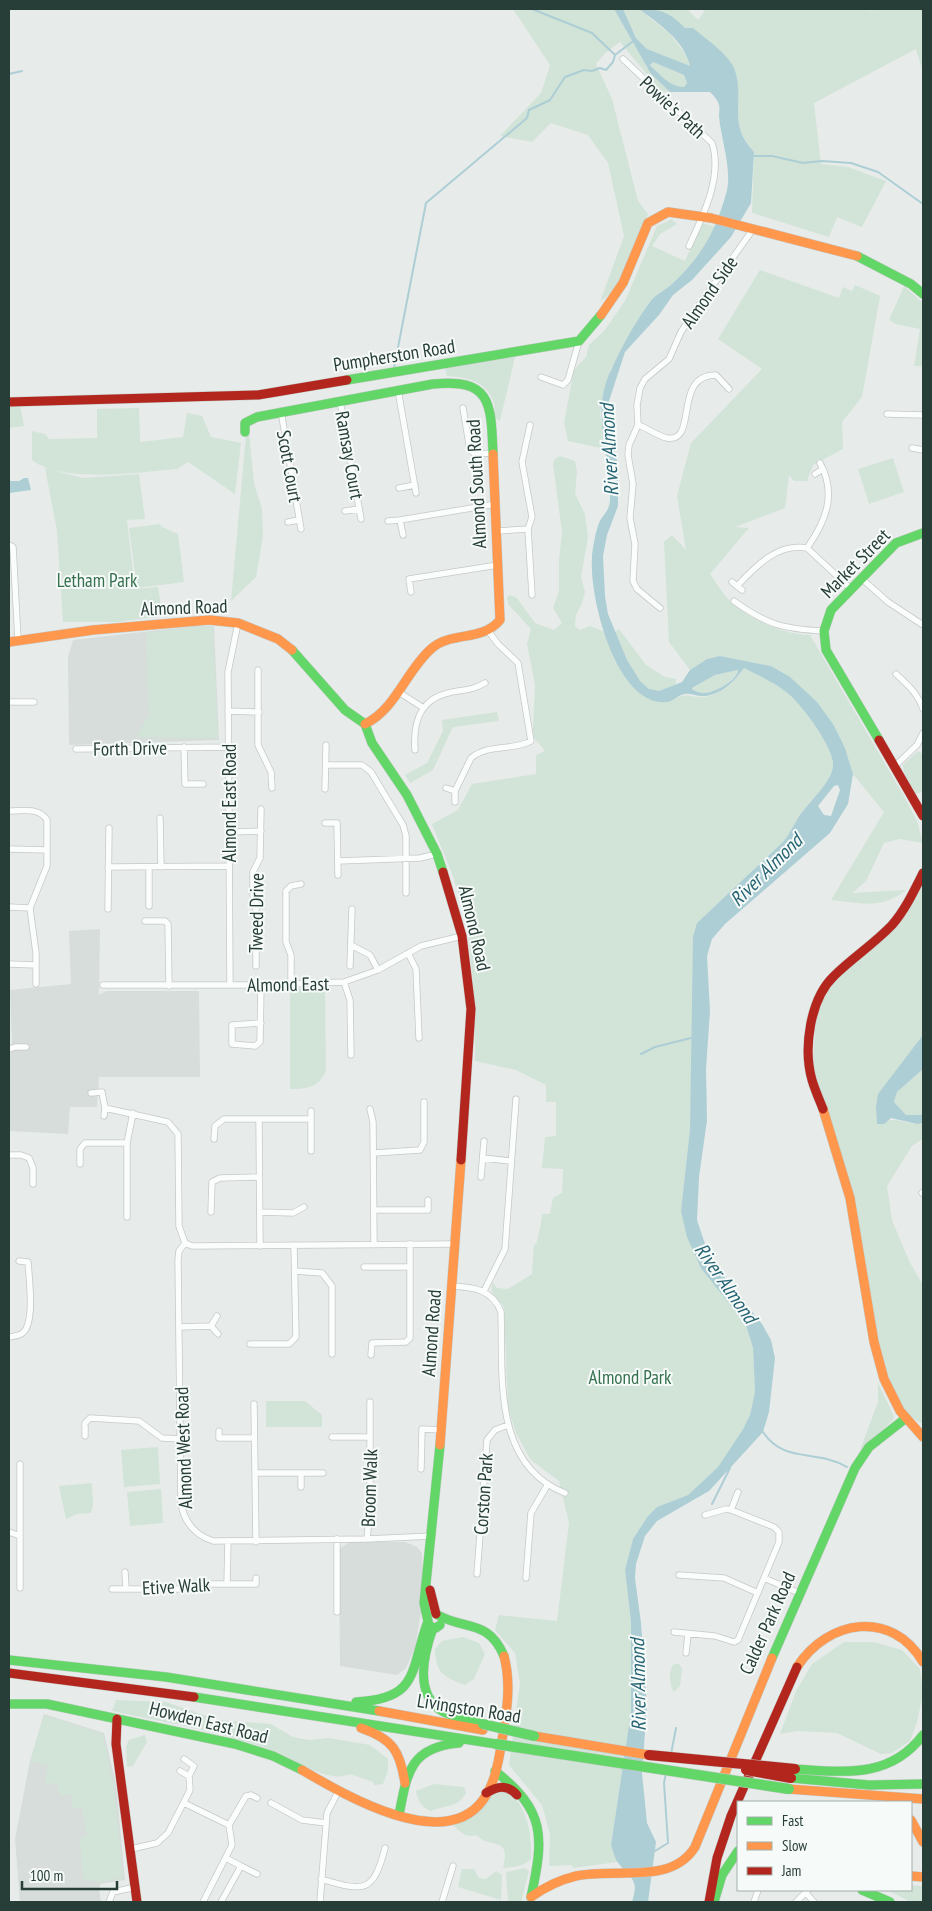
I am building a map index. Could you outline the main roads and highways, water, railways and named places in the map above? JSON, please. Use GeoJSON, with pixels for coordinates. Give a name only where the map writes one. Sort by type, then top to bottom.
{"type":"FeatureCollection","features":[{"type":"Feature","properties":{"kind":"main road","name":"Pumpherston Road"},"geometry":{"type":"LineString","coordinates":[[9,402],[258,395],[579,341],[594,324],[622,283],[641,236],[648,224],[658,216],[668,212],[707,217],[839,250],[860,258],[911,284],[923,294]]}},
{"type":"Feature","properties":{"kind":"main road"},"geometry":{"type":"LineString","coordinates":[[366,378],[368,396]]}},
{"type":"Feature","properties":{"kind":"main road","name":"Almond South Road"},"geometry":{"type":"LineString","coordinates":[[245,432],[245,423],[257,416],[445,382],[472,385],[488,402],[492,422],[496,504],[500,615],[497,625],[489,632],[451,638],[433,646],[423,656],[382,713],[372,722],[365,724]]}},
{"type":"Feature","properties":{"kind":"main road","name":"Market Street"},"geometry":{"type":"LineString","coordinates":[[923,533],[896,543],[832,610],[824,630],[826,650],[923,816]]}},
{"type":"Feature","properties":{"kind":"main road","name":"Almond Road"},"geometry":{"type":"LineString","coordinates":[[13,641],[75,632],[193,620],[238,623],[278,639],[299,656],[345,710],[365,724],[372,743],[407,795],[437,854],[462,936],[470,982],[471,1025],[444,1408],[424,1603],[434,1621]]}},
{"type":"Feature","properties":{"kind":"main road"},"geometry":{"type":"LineString","coordinates":[[923,873],[909,901],[892,924],[833,977],[820,993],[812,1018],[810,1034],[812,1079],[837,1151],[850,1198],[878,1360],[888,1389],[906,1418],[923,1437]]}},
{"type":"Feature","properties":{"kind":"main road","name":"Calder Park Road"},"geometry":{"type":"LineString","coordinates":[[531,1899],[548,1883],[573,1876],[663,1871],[681,1864],[689,1858],[799,1593],[860,1460],[876,1441],[906,1418]]}},
{"type":"Feature","properties":{"kind":"main road"},"geometry":{"type":"LineString","coordinates":[[434,1621],[475,1626],[486,1631],[499,1646],[508,1668],[505,1719],[495,1771],[486,1794]]}},
{"type":"Feature","properties":{"kind":"main road"},"geometry":{"type":"LineString","coordinates":[[318,1700],[379,1702],[397,1693],[410,1680],[416,1667],[420,1644],[434,1621]]}},
{"type":"Feature","properties":{"kind":"main road"},"geometry":{"type":"LineString","coordinates":[[434,1621],[424,1654],[422,1674],[424,1686],[441,1710],[483,1727]]}},
{"type":"Feature","properties":{"kind":"main road"},"geometry":{"type":"LineString","coordinates":[[738,1801],[782,1700],[802,1660],[813,1646],[826,1636],[850,1628],[877,1628],[905,1640],[917,1650],[923,1662]]}},
{"type":"Feature","properties":{"kind":"main road","name":"Livingston Road"},"geometry":{"type":"LineString","coordinates":[[9,1660],[166,1677],[318,1700],[648,1755],[793,1773]]}},
{"type":"Feature","properties":{"kind":"main road","name":"Livingston Road"},"geometry":{"type":"LineString","coordinates":[[9,1673],[162,1692],[789,1789],[858,1796],[921,1799]]}},
{"type":"Feature","properties":{"kind":"main road","name":"Howden East Road"},"geometry":{"type":"LineString","coordinates":[[9,1704],[47,1704],[261,1751],[294,1766],[338,1792],[365,1804],[419,1819],[449,1821],[468,1814],[482,1801],[486,1794]]}},
{"type":"Feature","properties":{"kind":"main road"},"geometry":{"type":"LineString","coordinates":[[328,1717],[383,1736],[395,1748],[403,1768],[405,1784]]}},
{"type":"Feature","properties":{"kind":"main road"},"geometry":{"type":"LineString","coordinates":[[118,1719],[116,1744],[138,1902]]}},
{"type":"Feature","properties":{"kind":"main road"},"geometry":{"type":"LineString","coordinates":[[793,1773],[872,1769],[901,1759],[918,1745],[923,1735]]}},
{"type":"Feature","properties":{"kind":"main road"},"geometry":{"type":"LineString","coordinates":[[399,1815],[405,1784],[418,1756],[433,1746],[441,1744],[480,1742]]}},
{"type":"Feature","properties":{"kind":"main road"},"geometry":{"type":"LineString","coordinates":[[495,1771],[511,1782],[524,1795],[537,1817],[541,1848],[531,1899]]}},
{"type":"Feature","properties":{"kind":"main road"},"geometry":{"type":"LineString","coordinates":[[793,1773],[869,1784],[921,1784]]}},
{"type":"Feature","properties":{"kind":"main road"},"geometry":{"type":"LineString","coordinates":[[486,1794],[498,1786],[504,1786],[514,1791],[528,1810],[537,1817]]}},
{"type":"Feature","properties":{"kind":"main road"},"geometry":{"type":"LineString","coordinates":[[858,1796],[877,1801]]}},
{"type":"Feature","properties":{"kind":"main road"},"geometry":{"type":"LineString","coordinates":[[709,1902],[710,1888],[728,1825],[737,1804]]}},
{"type":"Feature","properties":{"kind":"main road"},"geometry":{"type":"LineString","coordinates":[[912,1822],[923,1842]]}},
{"type":"Feature","properties":{"kind":"main road"},"geometry":{"type":"LineString","coordinates":[[714,1902],[726,1865],[737,1852]]}},
{"type":"Feature","properties":{"kind":"main road"},"geometry":{"type":"LineString","coordinates":[[864,1891],[890,1902]]}},
{"type":"Feature","properties":{"kind":"water"},"geometry":{"type":"Polygon","coordinates":[[[614,9],[623,9],[636,38],[647,49],[690,66],[682,48],[670,33],[639,9],[664,12],[685,28],[693,28],[716,46],[731,63],[737,79],[741,131],[754,152],[751,203],[731,237],[692,280],[673,295],[659,315],[625,352],[608,404],[609,423],[617,461],[618,506],[607,535],[603,556],[608,614],[627,660],[640,681],[649,689],[659,691],[682,682],[690,670],[707,659],[720,656],[771,666],[790,677],[817,702],[833,724],[845,748],[853,774],[848,804],[830,833],[725,924],[712,939],[707,956],[710,1011],[706,1069],[707,1120],[699,1177],[697,1220],[710,1259],[762,1324],[771,1340],[775,1358],[769,1412],[763,1432],[709,1491],[657,1521],[645,1536],[636,1564],[635,1578],[641,1623],[647,1706],[642,1773],[647,1823],[656,1842],[648,1902],[632,1902],[635,1889],[633,1880],[618,1862],[611,1845],[631,1712],[631,1622],[625,1570],[633,1539],[648,1516],[657,1507],[688,1495],[718,1467],[750,1415],[755,1392],[753,1348],[746,1325],[701,1268],[687,1237],[681,1211],[690,1129],[693,937],[697,923],[784,841],[802,812],[825,785],[832,771],[833,764],[832,757],[823,738],[796,701],[768,680],[744,668],[726,688],[714,694],[700,696],[685,694],[667,702],[649,699],[633,687],[620,669],[609,646],[601,622],[595,598],[592,558],[598,526],[610,503],[602,417],[605,385],[624,343],[649,303],[654,297],[670,286],[700,253],[717,220],[728,185],[717,99],[710,92],[670,92],[651,74],[614,9]],[[653,62],[650,65],[673,85],[684,87],[687,83],[684,75],[653,62]],[[738,670],[715,675],[692,688],[693,690],[704,693],[719,688],[730,682],[738,670]],[[838,785],[834,786],[818,806],[824,815],[831,816],[840,790],[838,785]]]}},
{"type":"Feature","properties":{"kind":"water"},"geometry":{"type":"Polygon","coordinates":[[[28,478],[31,490],[9,493],[9,481],[19,481],[28,478]]]}},
{"type":"Feature","properties":{"kind":"water"},"geometry":{"type":"Polygon","coordinates":[[[923,1035],[923,1069],[897,1092],[894,1102],[906,1115],[923,1115],[923,1123],[917,1124],[891,1118],[884,1124],[877,1124],[876,1107],[878,1094],[923,1035]]]}},
{"type":"Feature","properties":{"kind":"waterway"},"geometry":{"type":"LineString","coordinates":[[532,9],[592,33],[615,55]]}},
{"type":"Feature","properties":{"kind":"waterway"},"geometry":{"type":"LineString","coordinates":[[394,368],[426,203],[527,118],[529,110],[550,100],[565,77],[584,70],[592,71],[600,68],[606,70],[613,62],[615,55],[632,42]]}},
{"type":"Feature","properties":{"kind":"waterway"},"geometry":{"type":"LineString","coordinates":[[9,74],[22,71]]}},
{"type":"Feature","properties":{"kind":"waterway"},"geometry":{"type":"LineString","coordinates":[[753,156],[772,156],[803,163],[822,161],[851,163],[878,172],[923,204]]}},
{"type":"Feature","properties":{"kind":"waterway"},"geometry":{"type":"LineString","coordinates":[[641,1054],[655,1047],[691,1038]]}},
{"type":"Feature","properties":{"kind":"waterway"},"geometry":{"type":"LineString","coordinates":[[763,1432],[771,1442],[781,1448],[802,1455],[824,1458],[847,1467]]}},
{"type":"Feature","properties":{"kind":"waterway"},"geometry":{"type":"LineString","coordinates":[[712,1504],[730,1468]]}},
{"type":"Feature","properties":{"kind":"waterway"},"geometry":{"type":"LineString","coordinates":[[671,1754],[676,1728]]}},
{"type":"Feature","properties":{"kind":"waterway","name":"River Almond"},"geometry":{"type":"LineString","coordinates":[[634,1809],[636,1773]]}},
{"type":"Feature","properties":{"kind":"waterway"},"geometry":{"type":"LineString","coordinates":[[655,1851],[668,1843],[664,1783],[666,1773]]}},
{"type":"Feature","properties":{"kind":"park label","name":"Letham Park"},"geometry":{"type":"Point","coordinates":[97,580]}},
{"type":"Feature","properties":{"kind":"park label","name":"Almond Park"},"geometry":{"type":"Point","coordinates":[630,1377]}}]}
